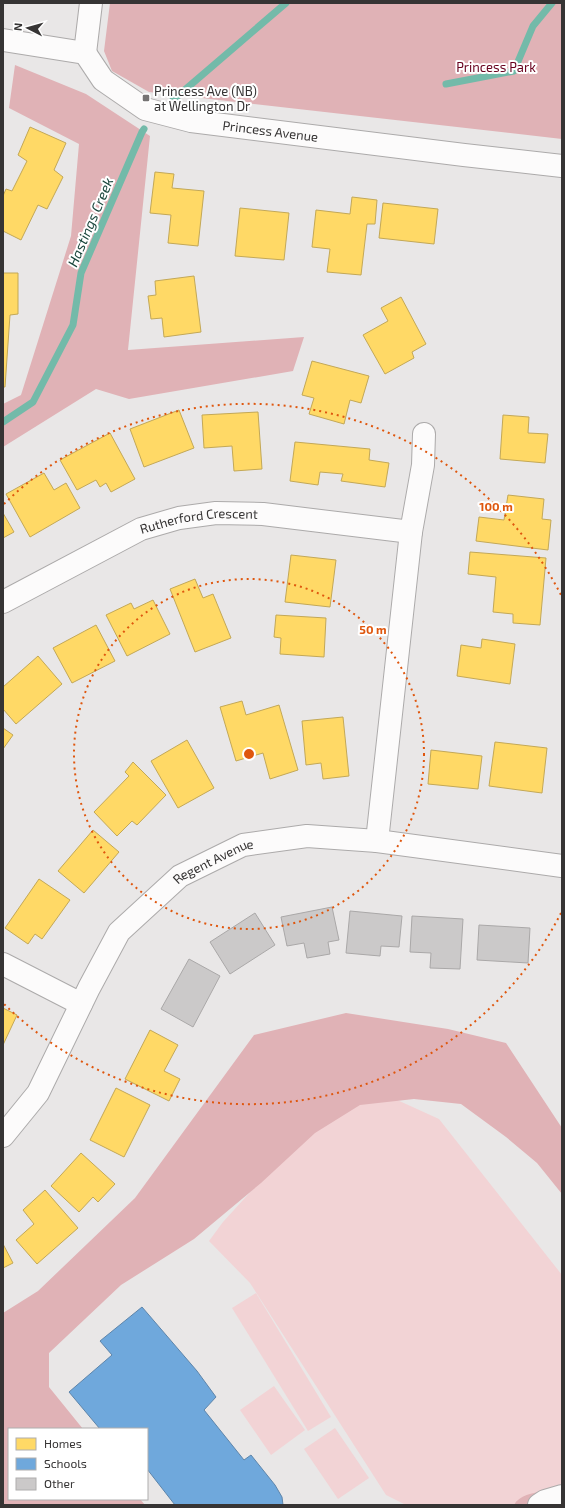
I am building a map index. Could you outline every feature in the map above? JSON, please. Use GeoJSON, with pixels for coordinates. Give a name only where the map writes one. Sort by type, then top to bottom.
{"type":"FeatureCollection","features":[{"type":"Feature","properties":{"kind":"street"},"geometry":{"type":"LineString","coordinates":[[3,40],[85,54],[91,3]]}},
{"type":"Feature","properties":{"kind":"street","name":"Princess Avenue"},"geometry":{"type":"LineString","coordinates":[[85,54],[103,80],[145,109],[191,120],[421,150],[562,166]]}},
{"type":"Feature","properties":{"kind":"street"},"geometry":{"type":"LineString","coordinates":[[377,841],[411,532],[423,465],[424,434]]}},
{"type":"Feature","properties":{"kind":"street","name":"Rutherford Crescent"},"geometry":{"type":"LineString","coordinates":[[3,602],[141,528],[179,518],[216,513],[263,514],[411,532]]}},
{"type":"Feature","properties":{"kind":"street","name":"Regent Avenue"},"geometry":{"type":"LineString","coordinates":[[3,1136],[38,1093],[81,1004],[119,932],[180,876],[243,845],[307,836],[377,841],[562,866]]}},
{"type":"Feature","properties":{"kind":"street"},"geometry":{"type":"LineString","coordinates":[[3,964],[81,1004]]}},
{"type":"Feature","properties":{"kind":"street"},"geometry":{"type":"LineString","coordinates":[[539,1505],[545,1501],[562,1496]]}},
{"type":"Feature","properties":{"kind":"shaded area"},"geometry":{"type":"Polygon","coordinates":[[[373,1089],[439,1119],[562,1275],[562,1484],[522,1499],[513,1505],[406,1505],[386,1495],[250,1283],[209,1241],[223,1222],[304,1133],[373,1089]]]}},
{"type":"Feature","properties":{"kind":"shaded area"},"geometry":{"type":"Polygon","coordinates":[[[256,1293],[331,1417],[308,1431],[232,1308],[256,1293]]]}},
{"type":"Feature","properties":{"kind":"shaded area"},"geometry":{"type":"Polygon","coordinates":[[[274,1386],[305,1430],[271,1455],[240,1410],[274,1386]]]}},
{"type":"Feature","properties":{"kind":"shaded area"},"geometry":{"type":"Polygon","coordinates":[[[335,1428],[369,1478],[338,1499],[304,1449],[335,1428]]]}},
{"type":"Feature","properties":{"kind":"green space","name":"Princess Park"},"geometry":{"type":"Polygon","coordinates":[[[110,3],[562,3],[562,139],[149,92],[112,71],[104,51],[110,3]]]}},
{"type":"Feature","properties":{"kind":"green space"},"geometry":{"type":"Polygon","coordinates":[[[15,65],[86,94],[150,136],[128,350],[304,337],[293,371],[129,399],[96,389],[3,447],[3,404],[21,395],[71,236],[79,144],[9,108],[15,65]]]}},
{"type":"Feature","properties":{"kind":"green space"},"geometry":{"type":"Polygon","coordinates":[[[346,1013],[448,1029],[506,1043],[562,1128],[562,1194],[537,1163],[506,1137],[461,1104],[414,1099],[360,1105],[315,1133],[261,1183],[194,1239],[121,1285],[49,1353],[49,1387],[82,1428],[8,1428],[8,1500],[141,1500],[145,1505],[3,1505],[3,1313],[38,1291],[135,1198],[254,1035],[346,1013]]]}},
{"type":"Feature","properties":{"kind":"green space"},"geometry":{"type":"Polygon","coordinates":[[[543,1491],[559,1505],[514,1505],[523,1497],[543,1491]]]}},
{"type":"Feature","properties":{"kind":"building: Homes"},"geometry":{"type":"Polygon","coordinates":[[[30,127],[66,143],[54,170],[63,177],[47,209],[38,205],[21,240],[3,231],[3,196],[6,189],[12,191],[27,161],[18,155],[30,127]]]}},
{"type":"Feature","properties":{"kind":"building: Homes"},"geometry":{"type":"Polygon","coordinates":[[[155,172],[174,174],[172,188],[204,191],[198,246],[168,243],[171,215],[150,213],[155,172]]]}},
{"type":"Feature","properties":{"kind":"building: Homes"},"geometry":{"type":"Polygon","coordinates":[[[352,197],[377,200],[375,224],[367,224],[361,275],[327,272],[330,249],[312,247],[316,210],[350,214],[352,197]]]}},
{"type":"Feature","properties":{"kind":"building: Homes"},"geometry":{"type":"Polygon","coordinates":[[[383,203],[438,209],[434,244],[379,238],[383,203]]]}},
{"type":"Feature","properties":{"kind":"building: Homes"},"geometry":{"type":"Polygon","coordinates":[[[240,208],[289,213],[284,260],[235,256],[240,208]]]}},
{"type":"Feature","properties":{"kind":"building: Homes"},"geometry":{"type":"Polygon","coordinates":[[[3,273],[18,273],[18,314],[10,315],[5,387],[3,387],[3,273]]]}},
{"type":"Feature","properties":{"kind":"building: Homes"},"geometry":{"type":"Polygon","coordinates":[[[194,276],[201,332],[164,337],[162,318],[151,319],[148,296],[156,295],[155,281],[194,276]]]}},
{"type":"Feature","properties":{"kind":"building: Homes"},"geometry":{"type":"Polygon","coordinates":[[[401,297],[426,344],[412,352],[414,358],[385,374],[363,335],[388,321],[381,308],[401,297]]]}},
{"type":"Feature","properties":{"kind":"building: Homes"},"geometry":{"type":"Polygon","coordinates":[[[312,361],[369,376],[361,403],[350,400],[344,424],[309,414],[314,398],[302,395],[312,361]]]}},
{"type":"Feature","properties":{"kind":"building: Homes"},"geometry":{"type":"Polygon","coordinates":[[[179,410],[194,448],[144,467],[130,429],[179,410]]]}},
{"type":"Feature","properties":{"kind":"building: Homes"},"geometry":{"type":"Polygon","coordinates":[[[258,412],[262,469],[234,471],[232,446],[204,448],[202,415],[258,412]]]}},
{"type":"Feature","properties":{"kind":"building: Homes"},"geometry":{"type":"Polygon","coordinates":[[[503,415],[529,417],[528,433],[548,434],[545,463],[500,459],[503,415]]]}},
{"type":"Feature","properties":{"kind":"building: Homes"},"geometry":{"type":"Polygon","coordinates":[[[110,433],[135,479],[111,492],[106,483],[100,487],[96,480],[77,490],[60,460],[110,433]]]}},
{"type":"Feature","properties":{"kind":"building: Homes"},"geometry":{"type":"Polygon","coordinates":[[[295,442],[370,449],[369,460],[389,463],[385,487],[341,481],[343,474],[320,472],[318,485],[290,481],[295,442]]]}},
{"type":"Feature","properties":{"kind":"building: Homes"},"geometry":{"type":"Polygon","coordinates":[[[44,473],[54,490],[66,483],[80,508],[30,537],[6,494],[44,473]]]}},
{"type":"Feature","properties":{"kind":"building: Homes"},"geometry":{"type":"Polygon","coordinates":[[[508,495],[544,499],[542,519],[551,520],[548,550],[476,541],[479,517],[504,520],[508,495]]]}},
{"type":"Feature","properties":{"kind":"building: Homes"},"geometry":{"type":"Polygon","coordinates":[[[3,513],[14,532],[3,538],[3,513]]]}},
{"type":"Feature","properties":{"kind":"building: Homes"},"geometry":{"type":"Polygon","coordinates":[[[470,552],[546,558],[540,625],[513,623],[513,614],[493,612],[496,577],[468,574],[470,552]]]}},
{"type":"Feature","properties":{"kind":"building: Homes"},"geometry":{"type":"Polygon","coordinates":[[[291,555],[336,560],[330,607],[285,602],[291,555]]]}},
{"type":"Feature","properties":{"kind":"building: Homes"},"geometry":{"type":"Polygon","coordinates":[[[195,579],[203,598],[213,594],[231,638],[195,652],[170,589],[195,579]]]}},
{"type":"Feature","properties":{"kind":"building: Homes"},"geometry":{"type":"Polygon","coordinates":[[[153,600],[170,634],[127,656],[106,615],[131,603],[134,609],[153,600]]]}},
{"type":"Feature","properties":{"kind":"building: Homes"},"geometry":{"type":"Polygon","coordinates":[[[276,615],[326,618],[324,657],[280,654],[281,638],[274,637],[276,615]]]}},
{"type":"Feature","properties":{"kind":"building: Homes"},"geometry":{"type":"Polygon","coordinates":[[[96,625],[115,661],[72,683],[53,648],[96,625]]]}},
{"type":"Feature","properties":{"kind":"building: Homes"},"geometry":{"type":"Polygon","coordinates":[[[482,639],[515,644],[510,684],[457,676],[461,645],[481,648],[482,639]]]}},
{"type":"Feature","properties":{"kind":"building: Homes"},"geometry":{"type":"Polygon","coordinates":[[[38,656],[62,684],[16,724],[3,709],[3,687],[38,656]]]}},
{"type":"Feature","properties":{"kind":"building: Homes"},"geometry":{"type":"Polygon","coordinates":[[[242,701],[246,715],[279,705],[298,770],[270,779],[263,753],[236,761],[220,707],[242,701]]]}},
{"type":"Feature","properties":{"kind":"building: Homes"},"geometry":{"type":"Polygon","coordinates":[[[343,717],[349,776],[323,779],[321,763],[306,765],[302,721],[343,717]]]}},
{"type":"Feature","properties":{"kind":"building: Homes"},"geometry":{"type":"Polygon","coordinates":[[[3,728],[13,735],[3,749],[3,728]]]}},
{"type":"Feature","properties":{"kind":"building: Homes"},"geometry":{"type":"Polygon","coordinates":[[[187,740],[214,788],[178,808],[151,761],[187,740]]]}},
{"type":"Feature","properties":{"kind":"building: Homes"},"geometry":{"type":"Polygon","coordinates":[[[495,742],[547,748],[542,793],[489,786],[495,742]]]}},
{"type":"Feature","properties":{"kind":"building: Homes"},"geometry":{"type":"Polygon","coordinates":[[[431,750],[482,756],[478,789],[428,784],[431,750]]]}},
{"type":"Feature","properties":{"kind":"building: Homes"},"geometry":{"type":"Polygon","coordinates":[[[133,762],[166,795],[137,825],[132,821],[117,836],[94,812],[129,776],[125,772],[133,762]]]}},
{"type":"Feature","properties":{"kind":"building: Homes"},"geometry":{"type":"Polygon","coordinates":[[[93,830],[119,852],[84,893],[58,871],[93,830]]]}},
{"type":"Feature","properties":{"kind":"building: Homes"},"geometry":{"type":"Polygon","coordinates":[[[39,879],[70,900],[42,939],[35,934],[28,944],[5,928],[39,879]]]}},
{"type":"Feature","properties":{"kind":"building: Homes"},"geometry":{"type":"Polygon","coordinates":[[[3,1008],[17,1015],[3,1045],[3,1008]]]}},
{"type":"Feature","properties":{"kind":"building: Homes"},"geometry":{"type":"Polygon","coordinates":[[[150,1030],[178,1045],[164,1071],[180,1079],[169,1101],[125,1079],[150,1030]]]}},
{"type":"Feature","properties":{"kind":"building: Homes"},"geometry":{"type":"Polygon","coordinates":[[[116,1088],[150,1105],[124,1157],[90,1140],[116,1088]]]}},
{"type":"Feature","properties":{"kind":"building: Homes"},"geometry":{"type":"Polygon","coordinates":[[[81,1153],[115,1184],[98,1202],[93,1197],[79,1212],[51,1186],[81,1153]]]}},
{"type":"Feature","properties":{"kind":"building: Homes"},"geometry":{"type":"Polygon","coordinates":[[[45,1190],[78,1228],[37,1264],[16,1240],[34,1224],[23,1210],[45,1190]]]}},
{"type":"Feature","properties":{"kind":"building: Homes"},"geometry":{"type":"Polygon","coordinates":[[[3,1244],[13,1263],[3,1268],[3,1244]]]}},
{"type":"Feature","properties":{"kind":"building: Schools"},"geometry":{"type":"Polygon","coordinates":[[[142,1307],[197,1371],[216,1397],[204,1410],[244,1460],[251,1455],[275,1485],[282,1497],[283,1505],[175,1505],[148,1470],[148,1428],[99,1428],[69,1392],[112,1355],[100,1341],[142,1307]]]}},
{"type":"Feature","properties":{"kind":"building: Other"},"geometry":{"type":"Polygon","coordinates":[[[332,907],[339,940],[328,942],[330,954],[307,958],[304,943],[287,946],[281,917],[332,907]]]}},
{"type":"Feature","properties":{"kind":"building: Other"},"geometry":{"type":"Polygon","coordinates":[[[350,911],[402,916],[399,947],[381,946],[380,956],[346,953],[350,911]]]}},
{"type":"Feature","properties":{"kind":"building: Other"},"geometry":{"type":"Polygon","coordinates":[[[255,913],[275,945],[230,974],[210,942],[255,913]]]}},
{"type":"Feature","properties":{"kind":"building: Other"},"geometry":{"type":"Polygon","coordinates":[[[412,916],[463,919],[460,969],[430,968],[431,953],[410,952],[412,916]]]}},
{"type":"Feature","properties":{"kind":"building: Other"},"geometry":{"type":"Polygon","coordinates":[[[479,925],[530,928],[528,963],[477,960],[479,925]]]}},
{"type":"Feature","properties":{"kind":"building: Other"},"geometry":{"type":"Polygon","coordinates":[[[189,959],[220,976],[193,1027],[161,1009],[189,959]]]}},
{"type":"Feature","properties":{"kind":"waterway","name":"Hastings Creek"},"geometry":{"type":"LineString","coordinates":[[173,100],[286,3]]}},
{"type":"Feature","properties":{"kind":"waterway"},"geometry":{"type":"LineString","coordinates":[[446,84],[514,71],[533,26],[552,3]]}},
{"type":"Feature","properties":{"kind":"waterway","name":"Hastings Creek"},"geometry":{"type":"LineString","coordinates":[[3,422],[33,402],[73,325],[81,273],[144,129]]}},
{"type":"Feature","properties":{"kind":"place","name":"Princess Ave (NB) at Wellington Dr"},"geometry":{"type":"Point","coordinates":[146,98]}}]}
